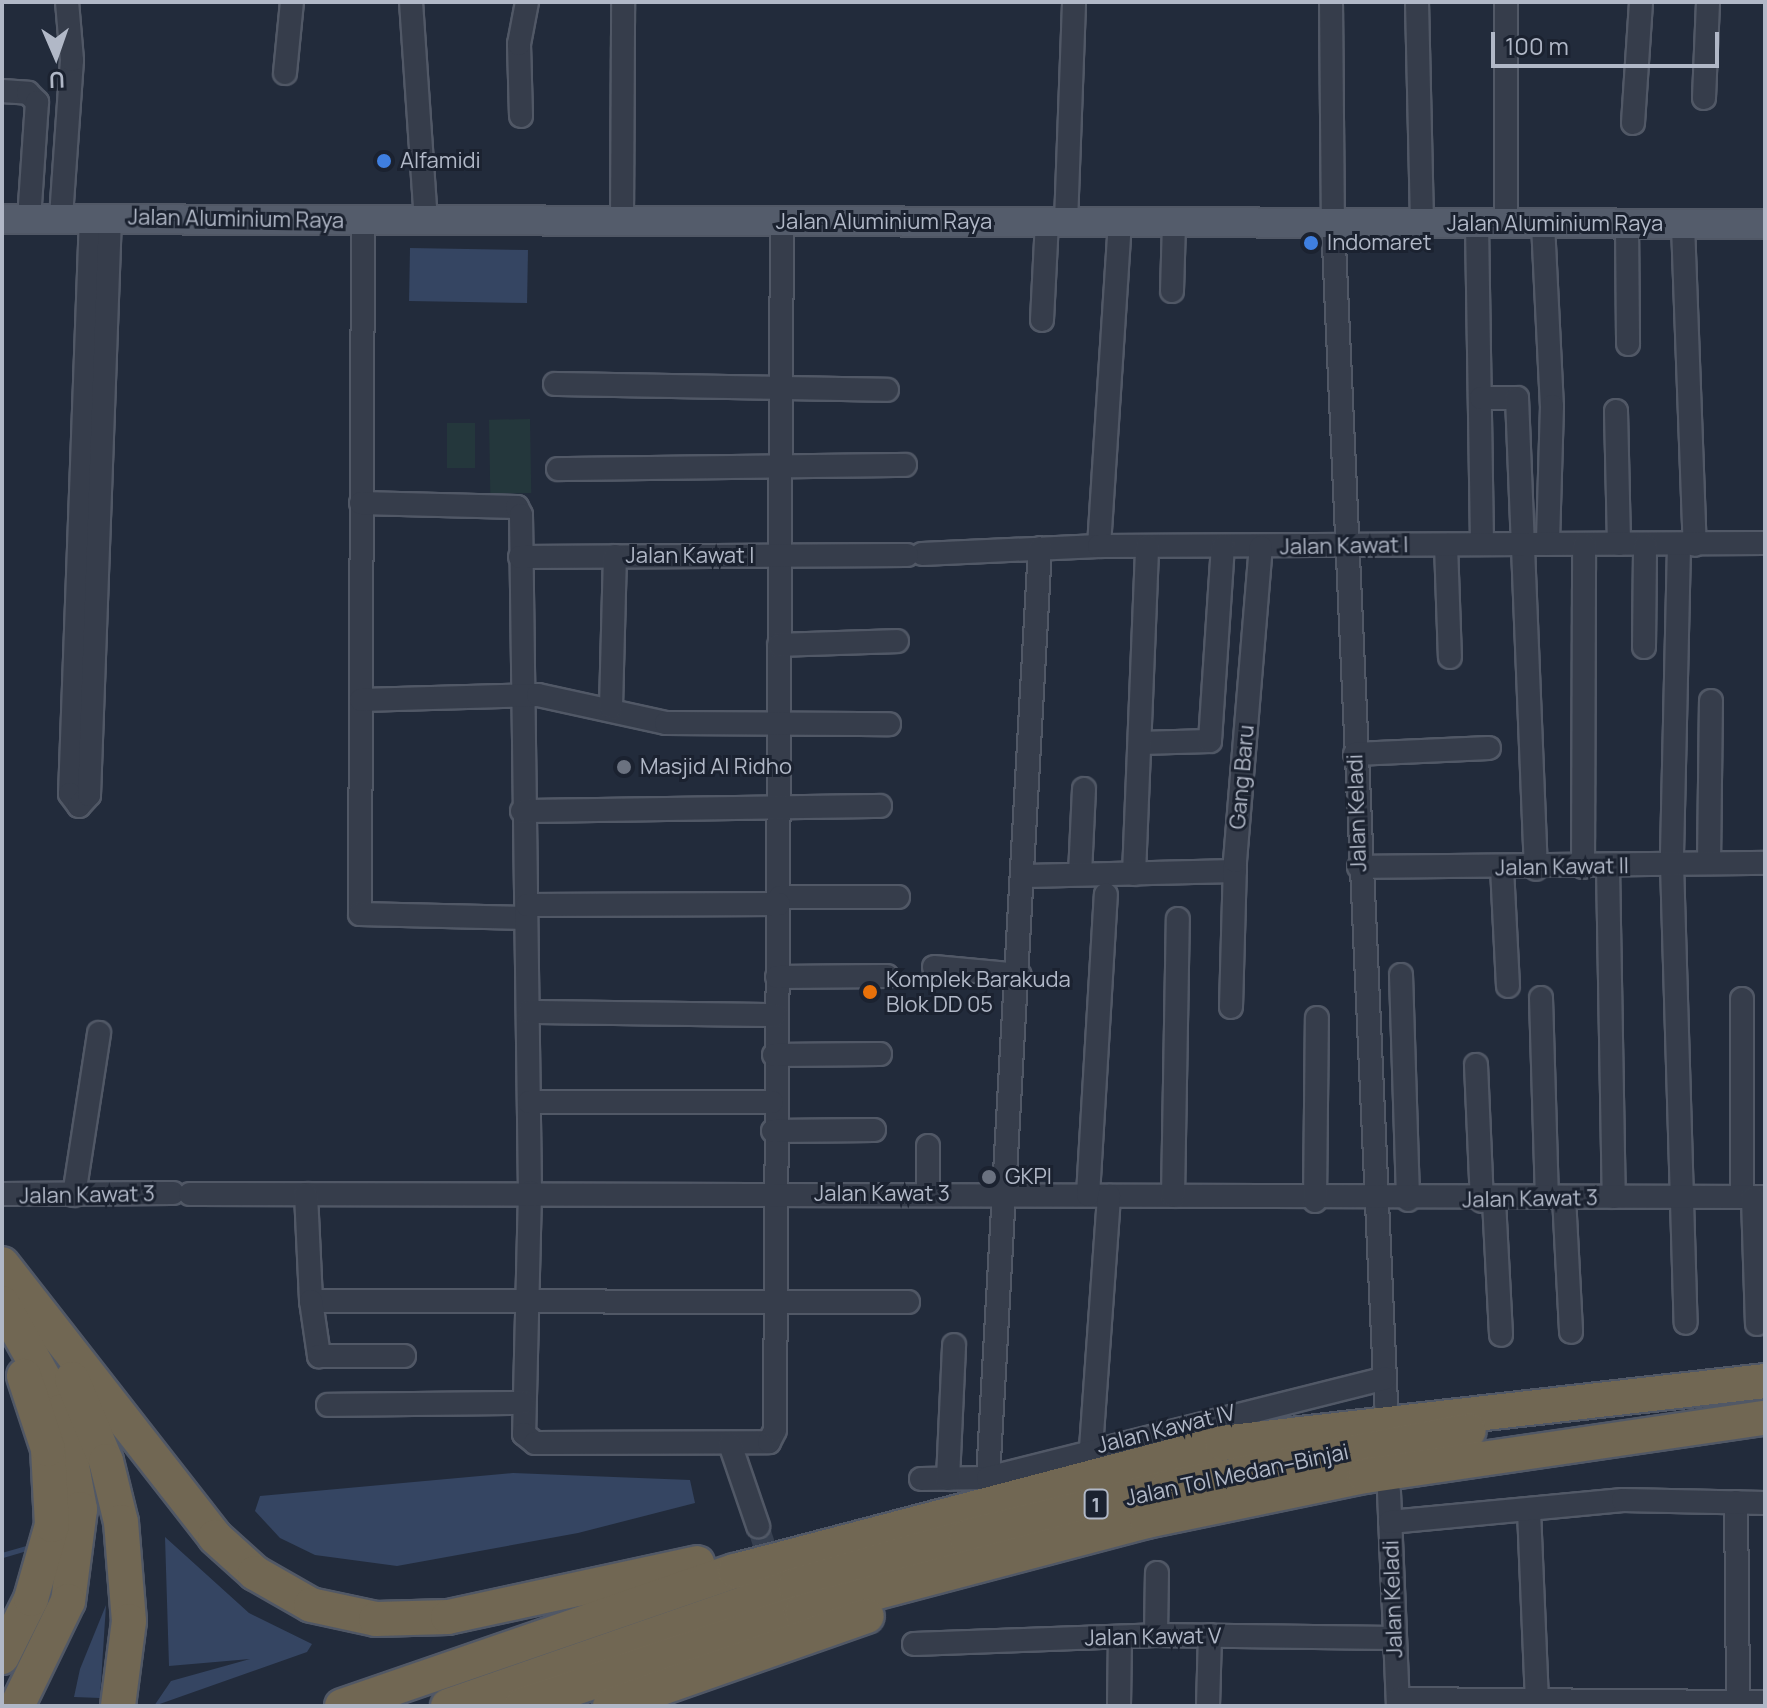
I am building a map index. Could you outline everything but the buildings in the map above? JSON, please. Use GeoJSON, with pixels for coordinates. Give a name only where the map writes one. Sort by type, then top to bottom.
{"type":"FeatureCollection","features":[{"type":"Feature","properties":{"kind":"highway"},"geometry":{"type":"LineString","coordinates":[[2,1265],[215,1537],[272,1585],[341,1614],[398,1620],[478,1613],[997,1488],[1282,1432],[1765,1381]]}},
{"type":"Feature","properties":{"kind":"highway"},"geometry":{"type":"LineString","coordinates":[[2,1265],[80,1395],[110,1472],[128,1583],[118,1706]]}},
{"type":"Feature","properties":{"kind":"highway"},"geometry":{"type":"LineString","coordinates":[[2,1303],[62,1411],[64,1531],[61,1621],[17,1706]]}},
{"type":"Feature","properties":{"kind":"highway"},"geometry":{"type":"LineString","coordinates":[[2,1324],[43,1432],[64,1531],[2,1657]]}},
{"type":"Feature","properties":{"kind":"highway"},"geometry":{"type":"LineString","coordinates":[[2,1345],[43,1432]]}},
{"type":"Feature","properties":{"kind":"highway","name":"Jalan Tol Medan–Binjai"},"geometry":{"type":"LineString","coordinates":[[448,1706],[781,1590],[1070,1510],[1499,1426],[1765,1392]]}},
{"type":"Feature","properties":{"kind":"highway","name":"Jalan Tol Medan–Binjai"},"geometry":{"type":"LineString","coordinates":[[521,1706],[802,1612],[1147,1521],[1381,1474],[1765,1418]]}},
{"type":"Feature","properties":{"kind":"highway"},"geometry":{"type":"LineString","coordinates":[[342,1706],[735,1571],[997,1488]]}},
{"type":"Feature","properties":{"kind":"highway"},"geometry":{"type":"LineString","coordinates":[[610,1706],[1147,1521]]}},
{"type":"Feature","properties":{"kind":"main road","name":"Jalan Aluminium Raya"},"geometry":{"type":"LineString","coordinates":[[16,219],[1765,224]]}},
{"type":"Feature","properties":{"kind":"street"},"geometry":{"type":"LineString","coordinates":[[61,217],[72,60],[67,2]]}},
{"type":"Feature","properties":{"kind":"street"},"geometry":{"type":"LineString","coordinates":[[285,73],[292,2]]}},
{"type":"Feature","properties":{"kind":"street"},"geometry":{"type":"LineString","coordinates":[[411,2],[426,220]]}},
{"type":"Feature","properties":{"kind":"street"},"geometry":{"type":"LineString","coordinates":[[521,116],[519,44],[527,2]]}},
{"type":"Feature","properties":{"kind":"street"},"geometry":{"type":"LineString","coordinates":[[622,221],[623,2]]}},
{"type":"Feature","properties":{"kind":"street"},"geometry":{"type":"LineString","coordinates":[[1042,320],[1056,222],[1074,2]]}},
{"type":"Feature","properties":{"kind":"street","name":"Jalan Keladi"},"geometry":{"type":"LineString","coordinates":[[1331,2],[1333,222],[1359,867],[1386,1404]]}},
{"type":"Feature","properties":{"kind":"street"},"geometry":{"type":"LineString","coordinates":[[1417,2],[1422,223]]}},
{"type":"Feature","properties":{"kind":"street"},"geometry":{"type":"LineString","coordinates":[[1506,2],[1506,225]]}},
{"type":"Feature","properties":{"kind":"street"},"geometry":{"type":"LineString","coordinates":[[1633,123],[1641,2]]}},
{"type":"Feature","properties":{"kind":"street"},"geometry":{"type":"LineString","coordinates":[[1704,98],[1708,2]]}},
{"type":"Feature","properties":{"kind":"street"},"geometry":{"type":"LineString","coordinates":[[2,91],[28,93],[37,102],[16,219]]}},
{"type":"Feature","properties":{"kind":"street"},"geometry":{"type":"LineString","coordinates":[[87,598],[89,795],[79,806],[70,794],[87,598],[101,217]]}},
{"type":"Feature","properties":{"kind":"street"},"geometry":{"type":"LineString","coordinates":[[370,220],[367,802],[373,919],[898,897]]}},
{"type":"Feature","properties":{"kind":"street"},"geometry":{"type":"LineString","coordinates":[[368,503],[517,507],[529,1012],[530,1192],[524,1434],[535,1443],[730,1444],[774,1437],[775,1195],[772,1102],[780,900],[776,472],[782,222]]}},
{"type":"Feature","properties":{"kind":"street"},"geometry":{"type":"LineString","coordinates":[[1099,546],[1120,222]]}},
{"type":"Feature","properties":{"kind":"street"},"geometry":{"type":"LineString","coordinates":[[1172,291],[1174,222]]}},
{"type":"Feature","properties":{"kind":"street"},"geometry":{"type":"LineString","coordinates":[[1477,224],[1482,544]]}},
{"type":"Feature","properties":{"kind":"street"},"geometry":{"type":"LineString","coordinates":[[1543,224],[1552,406],[1548,544]]}},
{"type":"Feature","properties":{"kind":"street"},"geometry":{"type":"LineString","coordinates":[[1627,224],[1628,344]]}},
{"type":"Feature","properties":{"kind":"street"},"geometry":{"type":"LineString","coordinates":[[1683,225],[1687,546],[1672,864],[1686,1323]]}},
{"type":"Feature","properties":{"kind":"street"},"geometry":{"type":"LineString","coordinates":[[555,384],[887,390]]}},
{"type":"Feature","properties":{"kind":"street"},"geometry":{"type":"LineString","coordinates":[[1481,398],[1517,398],[1519,545],[1536,869]]}},
{"type":"Feature","properties":{"kind":"street"},"geometry":{"type":"LineString","coordinates":[[1616,411],[1619,544]]}},
{"type":"Feature","properties":{"kind":"street"},"geometry":{"type":"LineString","coordinates":[[558,469],[776,472],[905,465]]}},
{"type":"Feature","properties":{"kind":"street","name":"Jalan Kawat I"},"geometry":{"type":"LineString","coordinates":[[520,557],[915,555],[1099,546],[1347,548],[1765,543]]}},
{"type":"Feature","properties":{"kind":"street"},"geometry":{"type":"LineString","coordinates":[[1446,545],[1450,657]]}},
{"type":"Feature","properties":{"kind":"street"},"geometry":{"type":"LineString","coordinates":[[1583,867],[1584,545]]}},
{"type":"Feature","properties":{"kind":"street"},"geometry":{"type":"LineString","coordinates":[[1644,647],[1645,545]]}},
{"type":"Feature","properties":{"kind":"street"},"geometry":{"type":"LineString","coordinates":[[1134,874],[1147,546]]}},
{"type":"Feature","properties":{"kind":"street"},"geometry":{"type":"LineString","coordinates":[[1140,743],[1210,741],[1223,546]]}},
{"type":"Feature","properties":{"kind":"street","name":"Gang Baru"},"geometry":{"type":"LineString","coordinates":[[1231,1007],[1235,871],[1261,547]]}},
{"type":"Feature","properties":{"kind":"street"},"geometry":{"type":"LineString","coordinates":[[997,1488],[1008,1195],[1027,876],[1040,548]]}},
{"type":"Feature","properties":{"kind":"street"},"geometry":{"type":"LineString","coordinates":[[611,707],[615,556]]}},
{"type":"Feature","properties":{"kind":"street"},"geometry":{"type":"LineString","coordinates":[[779,645],[897,641]]}},
{"type":"Feature","properties":{"kind":"street"},"geometry":{"type":"LineString","coordinates":[[367,699],[522,695],[611,707],[666,723],[889,724]]}},
{"type":"Feature","properties":{"kind":"street"},"geometry":{"type":"LineString","coordinates":[[1709,863],[1711,701]]}},
{"type":"Feature","properties":{"kind":"street"},"geometry":{"type":"LineString","coordinates":[[1355,754],[1489,748]]}},
{"type":"Feature","properties":{"kind":"street"},"geometry":{"type":"LineString","coordinates":[[1080,874],[1084,789]]}},
{"type":"Feature","properties":{"kind":"street"},"geometry":{"type":"LineString","coordinates":[[522,811],[778,811],[880,806]]}},
{"type":"Feature","properties":{"kind":"street","name":"Jalan Kawat II"},"geometry":{"type":"LineString","coordinates":[[1359,867],[1536,869],[1765,863]]}},
{"type":"Feature","properties":{"kind":"street"},"geometry":{"type":"LineString","coordinates":[[1608,866],[1614,1197]]}},
{"type":"Feature","properties":{"kind":"street"},"geometry":{"type":"LineString","coordinates":[[1502,868],[1508,986]]}},
{"type":"Feature","properties":{"kind":"street"},"geometry":{"type":"LineString","coordinates":[[1027,876],[1235,871]]}},
{"type":"Feature","properties":{"kind":"street"},"geometry":{"type":"LineString","coordinates":[[1091,1448],[1106,895]]}},
{"type":"Feature","properties":{"kind":"street"},"geometry":{"type":"LineString","coordinates":[[1173,1196],[1178,919]]}},
{"type":"Feature","properties":{"kind":"street"},"geometry":{"type":"LineString","coordinates":[[934,967],[1020,975]]}},
{"type":"Feature","properties":{"kind":"street"},"geometry":{"type":"LineString","coordinates":[[1401,975],[1408,1200]]}},
{"type":"Feature","properties":{"kind":"street"},"geometry":{"type":"LineString","coordinates":[[777,977],[887,976]]}},
{"type":"Feature","properties":{"kind":"street"},"geometry":{"type":"LineString","coordinates":[[1541,998],[1555,1197],[1571,1332]]}},
{"type":"Feature","properties":{"kind":"street"},"geometry":{"type":"LineString","coordinates":[[1742,999],[1757,1324]]}},
{"type":"Feature","properties":{"kind":"street"},"geometry":{"type":"LineString","coordinates":[[529,1012],[775,1015]]}},
{"type":"Feature","properties":{"kind":"street"},"geometry":{"type":"LineString","coordinates":[[1315,1201],[1317,1018]]}},
{"type":"Feature","properties":{"kind":"street"},"geometry":{"type":"LineString","coordinates":[[74,1195],[99,1033]]}},
{"type":"Feature","properties":{"kind":"street"},"geometry":{"type":"LineString","coordinates":[[1367,1042],[1402,1041]]}},
{"type":"Feature","properties":{"kind":"street"},"geometry":{"type":"LineString","coordinates":[[774,1055],[880,1054]]}},
{"type":"Feature","properties":{"kind":"street"},"geometry":{"type":"LineString","coordinates":[[1476,1065],[1501,1335]]}},
{"type":"Feature","properties":{"kind":"street"},"geometry":{"type":"LineString","coordinates":[[529,1102],[772,1102]]}},
{"type":"Feature","properties":{"kind":"street"},"geometry":{"type":"LineString","coordinates":[[1371,1123],[1405,1123]]}},
{"type":"Feature","properties":{"kind":"street"},"geometry":{"type":"LineString","coordinates":[[773,1131],[874,1130]]}},
{"type":"Feature","properties":{"kind":"street"},"geometry":{"type":"LineString","coordinates":[[928,1146],[928,1194]]}},
{"type":"Feature","properties":{"kind":"street","name":"Jalan Kawat 3"},"geometry":{"type":"LineString","coordinates":[[2,1194],[928,1194],[1173,1196],[1315,1201],[1753,1197]]}},
{"type":"Feature","properties":{"kind":"street"},"geometry":{"type":"LineString","coordinates":[[306,1194],[311,1301],[319,1356],[404,1356]]}},
{"type":"Feature","properties":{"kind":"street"},"geometry":{"type":"LineString","coordinates":[[311,1301],[526,1306],[908,1302]]}},
{"type":"Feature","properties":{"kind":"street"},"geometry":{"type":"LineString","coordinates":[[948,1479],[954,1345]]}},
{"type":"Feature","properties":{"kind":"street","name":"Jalan Kawat IV"},"geometry":{"type":"LineString","coordinates":[[921,1479],[948,1479],[997,1488],[1091,1448],[1385,1378]]}},
{"type":"Feature","properties":{"kind":"street"},"geometry":{"type":"LineString","coordinates":[[328,1405],[523,1403]]}},
{"type":"Feature","properties":{"kind":"street"},"geometry":{"type":"LineString","coordinates":[[730,1444],[758,1526]]}},
{"type":"Feature","properties":{"kind":"street","name":"Jalan Keladi"},"geometry":{"type":"LineString","coordinates":[[1389,1492],[1398,1703]]}},
{"type":"Feature","properties":{"kind":"street"},"geometry":{"type":"LineString","coordinates":[[1390,1522],[1623,1500],[1765,1503]]}},
{"type":"Feature","properties":{"kind":"street"},"geometry":{"type":"LineString","coordinates":[[1736,1502],[1738,1702]]}},
{"type":"Feature","properties":{"kind":"street"},"geometry":{"type":"LineString","coordinates":[[1529,1511],[1537,1702]]}},
{"type":"Feature","properties":{"kind":"street"},"geometry":{"type":"LineString","coordinates":[[1156,1635],[1157,1573]]}},
{"type":"Feature","properties":{"kind":"street","name":"Jalan Kawat V"},"geometry":{"type":"LineString","coordinates":[[914,1644],[1156,1635],[1393,1638]]}},
{"type":"Feature","properties":{"kind":"street"},"geometry":{"type":"LineString","coordinates":[[1208,1706],[1210,1635]]}},
{"type":"Feature","properties":{"kind":"street"},"geometry":{"type":"LineString","coordinates":[[1119,1706],[1120,1637]]}},
{"type":"Feature","properties":{"kind":"street"},"geometry":{"type":"LineString","coordinates":[[1398,1703],[1765,1702]]}},
{"type":"Feature","properties":{"kind":"green space"},"geometry":{"type":"Polygon","coordinates":[[[530,419],[531,493],[490,494],[489,420],[530,419]]]}},
{"type":"Feature","properties":{"kind":"green space"},"geometry":{"type":"Polygon","coordinates":[[[447,423],[475,423],[475,468],[447,468],[447,423]]]}},
{"type":"Feature","properties":{"kind":"water"},"geometry":{"type":"Polygon","coordinates":[[[410,248],[528,250],[527,303],[409,301],[410,248]]]}},
{"type":"Feature","properties":{"kind":"water"},"geometry":{"type":"Polygon","coordinates":[[[513,1473],[690,1480],[695,1503],[578,1533],[397,1566],[315,1555],[280,1538],[255,1511],[260,1496],[513,1473]]]}},
{"type":"Feature","properties":{"kind":"water"},"geometry":{"type":"Polygon","coordinates":[[[165,1537],[249,1613],[312,1644],[307,1652],[154,1706],[171,1681],[250,1659],[169,1666],[165,1537]]]}},
{"type":"Feature","properties":{"kind":"water"},"geometry":{"type":"Polygon","coordinates":[[[106,1605],[100,1698],[74,1697],[80,1669],[106,1605]]]}},
{"type":"Feature","properties":{"kind":"waterway"},"geometry":{"type":"LineString","coordinates":[[2,1555],[33,1546]]}},
{"type":"Feature","properties":{"kind":"tunnel"},"geometry":{"type":"LineString","coordinates":[[758,1526],[774,1575]]}},
{"type":"Feature","properties":{"kind":"place","name":"Alfamidi"},"geometry":{"type":"Point","coordinates":[384,161]}},
{"type":"Feature","properties":{"kind":"place","name":"Indomaret"},"geometry":{"type":"Point","coordinates":[1311,243]}},
{"type":"Feature","properties":{"kind":"place","name":"Masjid Al Ridho"},"geometry":{"type":"Point","coordinates":[624,767]}},
{"type":"Feature","properties":{"kind":"place","name":"Komplek Barakuda Blok DD 05"},"geometry":{"type":"Point","coordinates":[870,992]}},
{"type":"Feature","properties":{"kind":"place","name":"GKPI"},"geometry":{"type":"Point","coordinates":[989,1177]}}]}
